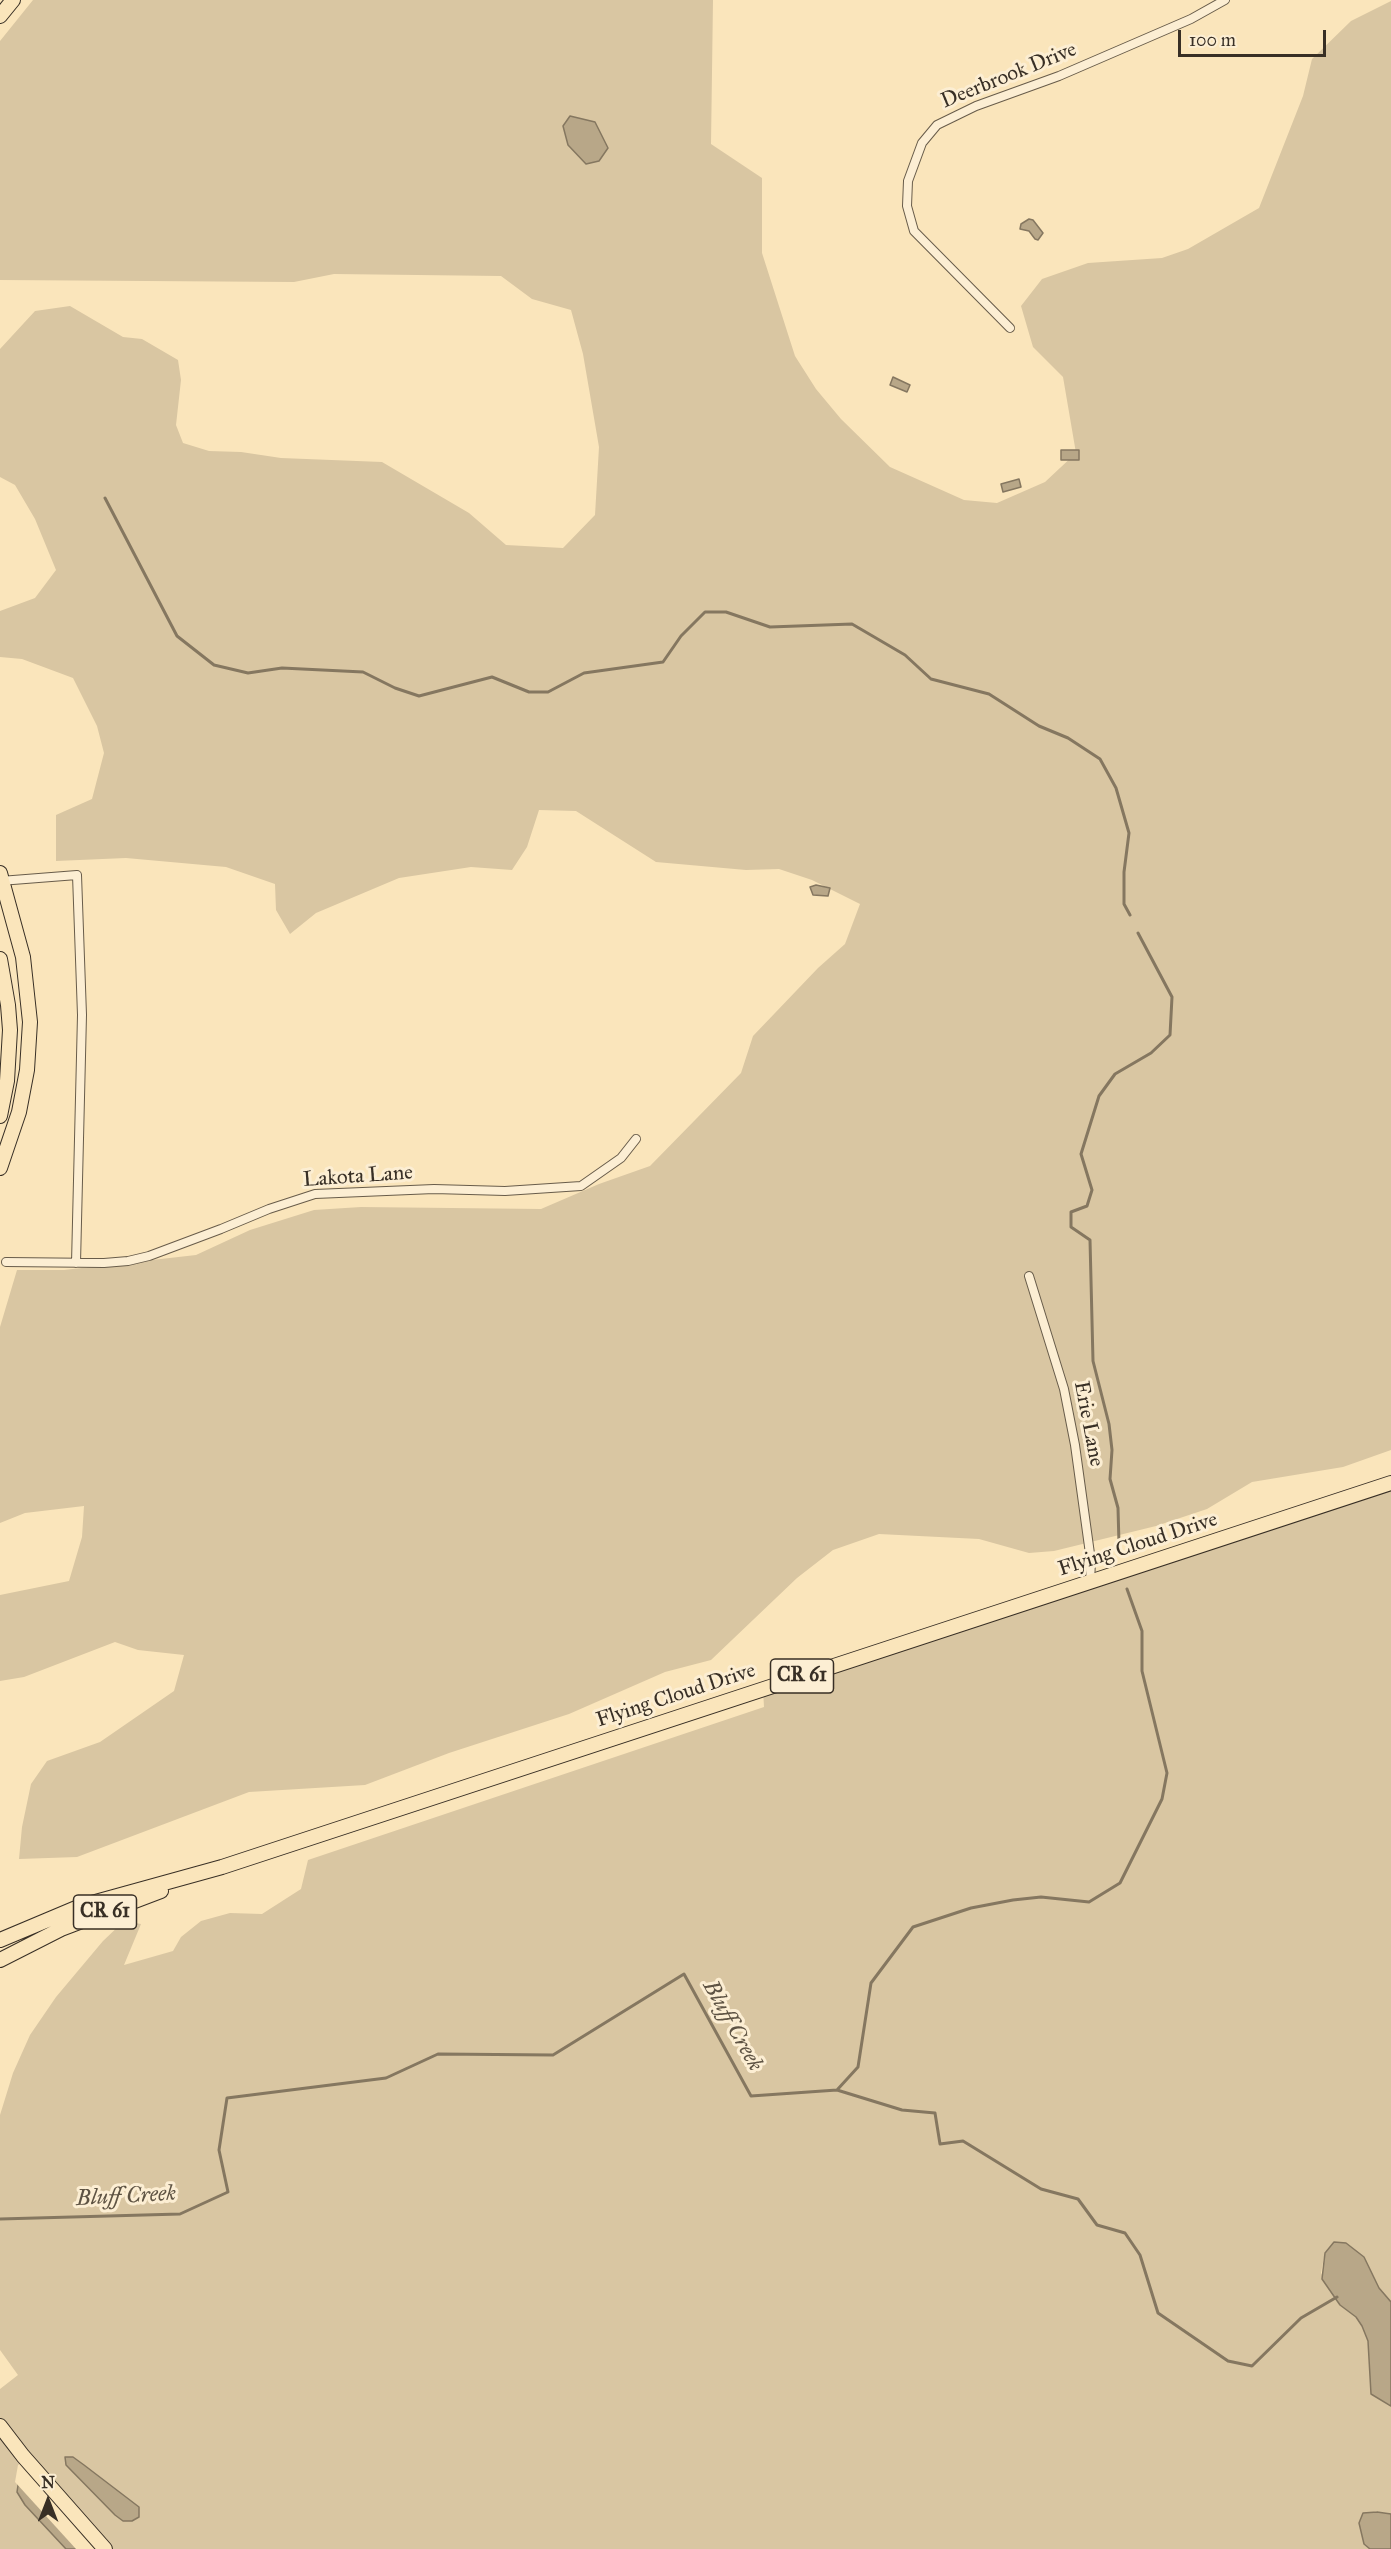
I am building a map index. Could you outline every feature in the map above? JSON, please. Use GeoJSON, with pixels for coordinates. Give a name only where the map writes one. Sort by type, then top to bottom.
{"type":"FeatureCollection","features":[{"type":"Feature","properties":{"kind":"main road"},"geometry":{"type":"LineString","coordinates":[[0,16],[13,0]]}},
{"type":"Feature","properties":{"kind":"main road"},"geometry":{"type":"LineString","coordinates":[[0,1168],[19,1112],[27,1070],[30,1022],[23,957],[1,878]]}},
{"type":"Feature","properties":{"kind":"main road"},"geometry":{"type":"LineString","coordinates":[[0,959],[10,1030],[7,1081],[0,1116]]}},
{"type":"Feature","properties":{"kind":"main road","name":"Flying Cloud Drive"},"geometry":{"type":"LineString","coordinates":[[0,1940],[81,1906],[213,1870],[1391,1483]]}},
{"type":"Feature","properties":{"kind":"main road","name":"Flying Cloud Drive"},"geometry":{"type":"LineString","coordinates":[[0,1959],[61,1929],[213,1870]]}},
{"type":"Feature","properties":{"kind":"main road"},"geometry":{"type":"LineString","coordinates":[[0,2426],[23,2456],[105,2549]]}},
{"type":"Feature","properties":{"kind":"street","name":"Deerbrook Drive"},"geometry":{"type":"LineString","coordinates":[[1010,328],[914,231],[907,206],[908,181],[922,143],[937,125],[976,106],[1059,76],[1191,19],[1225,0]]}},
{"type":"Feature","properties":{"kind":"street"},"geometry":{"type":"LineString","coordinates":[[1,878],[77,875],[82,1015],[76,1263]]}},
{"type":"Feature","properties":{"kind":"street","name":"Lakota Lane"},"geometry":{"type":"LineString","coordinates":[[6,1262],[120,1262],[149,1256],[269,1209],[315,1194],[434,1189],[505,1191],[581,1186],[621,1158],[636,1139]]}},
{"type":"Feature","properties":{"kind":"street","name":"Erie Lane"},"geometry":{"type":"LineString","coordinates":[[1029,1276],[1064,1389],[1075,1445],[1091,1561],[1090,1583]]}},
{"type":"Feature","properties":{"kind":"shaded area"},"geometry":{"type":"Polygon","coordinates":[[[33,0],[713,0],[711,144],[762,178],[762,253],[795,356],[816,389],[841,419],[890,467],[964,500],[997,503],[1045,482],[1076,453],[1063,377],[1033,347],[1021,306],[1042,279],[1088,263],[1162,258],[1188,249],[1259,208],[1303,96],[1312,59],[1351,21],[1391,1],[1391,1450],[1343,1467],[1252,1482],[1207,1509],[1156,1526],[1054,1551],[1029,1553],[979,1539],[879,1534],[833,1550],[797,1578],[711,1660],[665,1672],[569,1714],[449,1753],[365,1785],[249,1792],[77,1857],[19,1859],[22,1827],[31,1784],[47,1761],[100,1742],[174,1691],[184,1655],[138,1650],[115,1642],[24,1677],[0,1681],[0,1595],[69,1581],[82,1537],[84,1506],[25,1513],[0,1523],[0,1327],[17,1270],[64,1270],[196,1255],[250,1230],[314,1210],[361,1207],[541,1209],[599,1184],[650,1166],[741,1073],[753,1036],[818,968],[845,944],[860,904],[812,880],[779,869],[746,870],[656,862],[576,811],[539,810],[527,847],[512,870],[471,867],[399,878],[316,913],[290,934],[276,910],[275,884],[226,867],[126,858],[56,861],[56,815],[92,799],[104,753],[97,726],[73,678],[22,659],[0,657],[0,611],[35,598],[56,570],[35,519],[15,485],[0,477],[0,349],[35,311],[70,306],[123,337],[142,339],[178,360],[181,380],[176,425],[183,443],[209,451],[241,452],[281,458],[382,462],[469,513],[506,545],[563,548],[595,515],[599,447],[583,354],[571,310],[532,299],[501,276],[334,274],[294,282],[0,280],[0,41],[33,0]]]}},
{"type":"Feature","properties":{"kind":"shaded area"},"geometry":{"type":"Polygon","coordinates":[[[570,116],[595,122],[608,148],[599,161],[586,164],[568,145],[563,126],[570,116]]]}},
{"type":"Feature","properties":{"kind":"shaded area"},"geometry":{"type":"Polygon","coordinates":[[[1029,219],[1033,220],[1043,233],[1038,240],[1029,231],[1020,229],[1021,224],[1029,219]]]}},
{"type":"Feature","properties":{"kind":"shaded area"},"geometry":{"type":"Polygon","coordinates":[[[893,377],[910,385],[907,392],[890,385],[893,377]]]}},
{"type":"Feature","properties":{"kind":"shaded area"},"geometry":{"type":"Polygon","coordinates":[[[1061,450],[1079,450],[1079,460],[1061,460],[1061,450]]]}},
{"type":"Feature","properties":{"kind":"shaded area"},"geometry":{"type":"Polygon","coordinates":[[[1019,479],[1021,487],[1003,492],[1001,484],[1019,479]]]}},
{"type":"Feature","properties":{"kind":"shaded area"},"geometry":{"type":"Polygon","coordinates":[[[816,885],[830,888],[828,896],[813,895],[810,887],[816,885]]]}},
{"type":"Feature","properties":{"kind":"shaded area"},"geometry":{"type":"Polygon","coordinates":[[[1391,1482],[1391,2302],[1379,2288],[1364,2258],[1334,2242],[1325,2252],[1321,2273],[1340,2305],[1356,2317],[1362,2326],[1368,2341],[1371,2394],[1391,2406],[1391,2514],[1377,2512],[1364,2544],[1370,2549],[0,2549],[0,2389],[18,2375],[0,2350],[0,2115],[13,2073],[30,2035],[56,1997],[103,1941],[124,1921],[141,1924],[124,1965],[173,1951],[181,1937],[201,1921],[230,1913],[262,1914],[301,1889],[308,1860],[764,1707],[763,1689],[1391,1482]]]}},
{"type":"Feature","properties":{"kind":"shaded area"},"geometry":{"type":"Polygon","coordinates":[[[1334,2242],[1346,2243],[1364,2257],[1379,2288],[1391,2302],[1391,2406],[1371,2394],[1368,2341],[1362,2326],[1356,2317],[1340,2305],[1322,2279],[1325,2253],[1334,2242]]]}},
{"type":"Feature","properties":{"kind":"shaded area"},"geometry":{"type":"Polygon","coordinates":[[[65,2457],[73,2457],[139,2507],[139,2517],[132,2521],[123,2521],[115,2515],[66,2465],[65,2457]]]}},
{"type":"Feature","properties":{"kind":"shaded area"},"geometry":{"type":"Polygon","coordinates":[[[21,2466],[104,2549],[66,2549],[25,2505],[17,2492],[21,2466]]]}},
{"type":"Feature","properties":{"kind":"shaded area"},"geometry":{"type":"Polygon","coordinates":[[[1363,2513],[1391,2514],[1391,2549],[1370,2549],[1364,2544],[1359,2523],[1363,2513]]]}},
{"type":"Feature","properties":{"kind":"pier"},"geometry":{"type":"Polygon","coordinates":[[[21,2463],[107,2549],[76,2549],[15,2482],[18,2465],[21,2463]]]}},
{"type":"Feature","properties":{"kind":"waterway"},"geometry":{"type":"LineString","coordinates":[[105,498],[177,636],[214,665],[248,673],[282,668],[363,672],[395,688],[419,696],[492,677],[529,692],[548,692],[584,673],[663,662],[681,636],[705,612],[726,612],[770,627],[852,624],[905,655],[931,679],[989,694],[1039,726],[1068,738],[1100,759],[1116,788],[1129,833],[1124,872],[1124,904],[1130,915]]}},
{"type":"Feature","properties":{"kind":"waterway"},"geometry":{"type":"LineString","coordinates":[[1119,1544],[1118,1508],[1110,1479],[1112,1450],[1109,1424],[1093,1361],[1090,1240],[1071,1227],[1071,1212],[1087,1206],[1092,1190],[1081,1154],[1099,1096],[1115,1074],[1151,1053],[1170,1035],[1172,997],[1138,933]]}},
{"type":"Feature","properties":{"kind":"waterway"},"geometry":{"type":"LineString","coordinates":[[837,2090],[858,2067],[871,1983],[913,1927],[971,1908],[1013,1900],[1041,1897],[1089,1902],[1120,1883],[1162,1799],[1167,1773],[1142,1671],[1142,1631],[1127,1589]]}},
{"type":"Feature","properties":{"kind":"waterway","name":"Bluff Creek"},"geometry":{"type":"LineString","coordinates":[[0,2219],[180,2214],[228,2192],[219,2150],[227,2098],[386,2078],[438,2054],[553,2055],[684,1974],[751,2096],[837,2090],[902,2110],[935,2113],[940,2144],[963,2141],[1041,2189],[1078,2199],[1097,2225],[1125,2233],[1140,2255],[1158,2313],[1228,2361],[1252,2366],[1301,2318],[1337,2297]]}}]}
